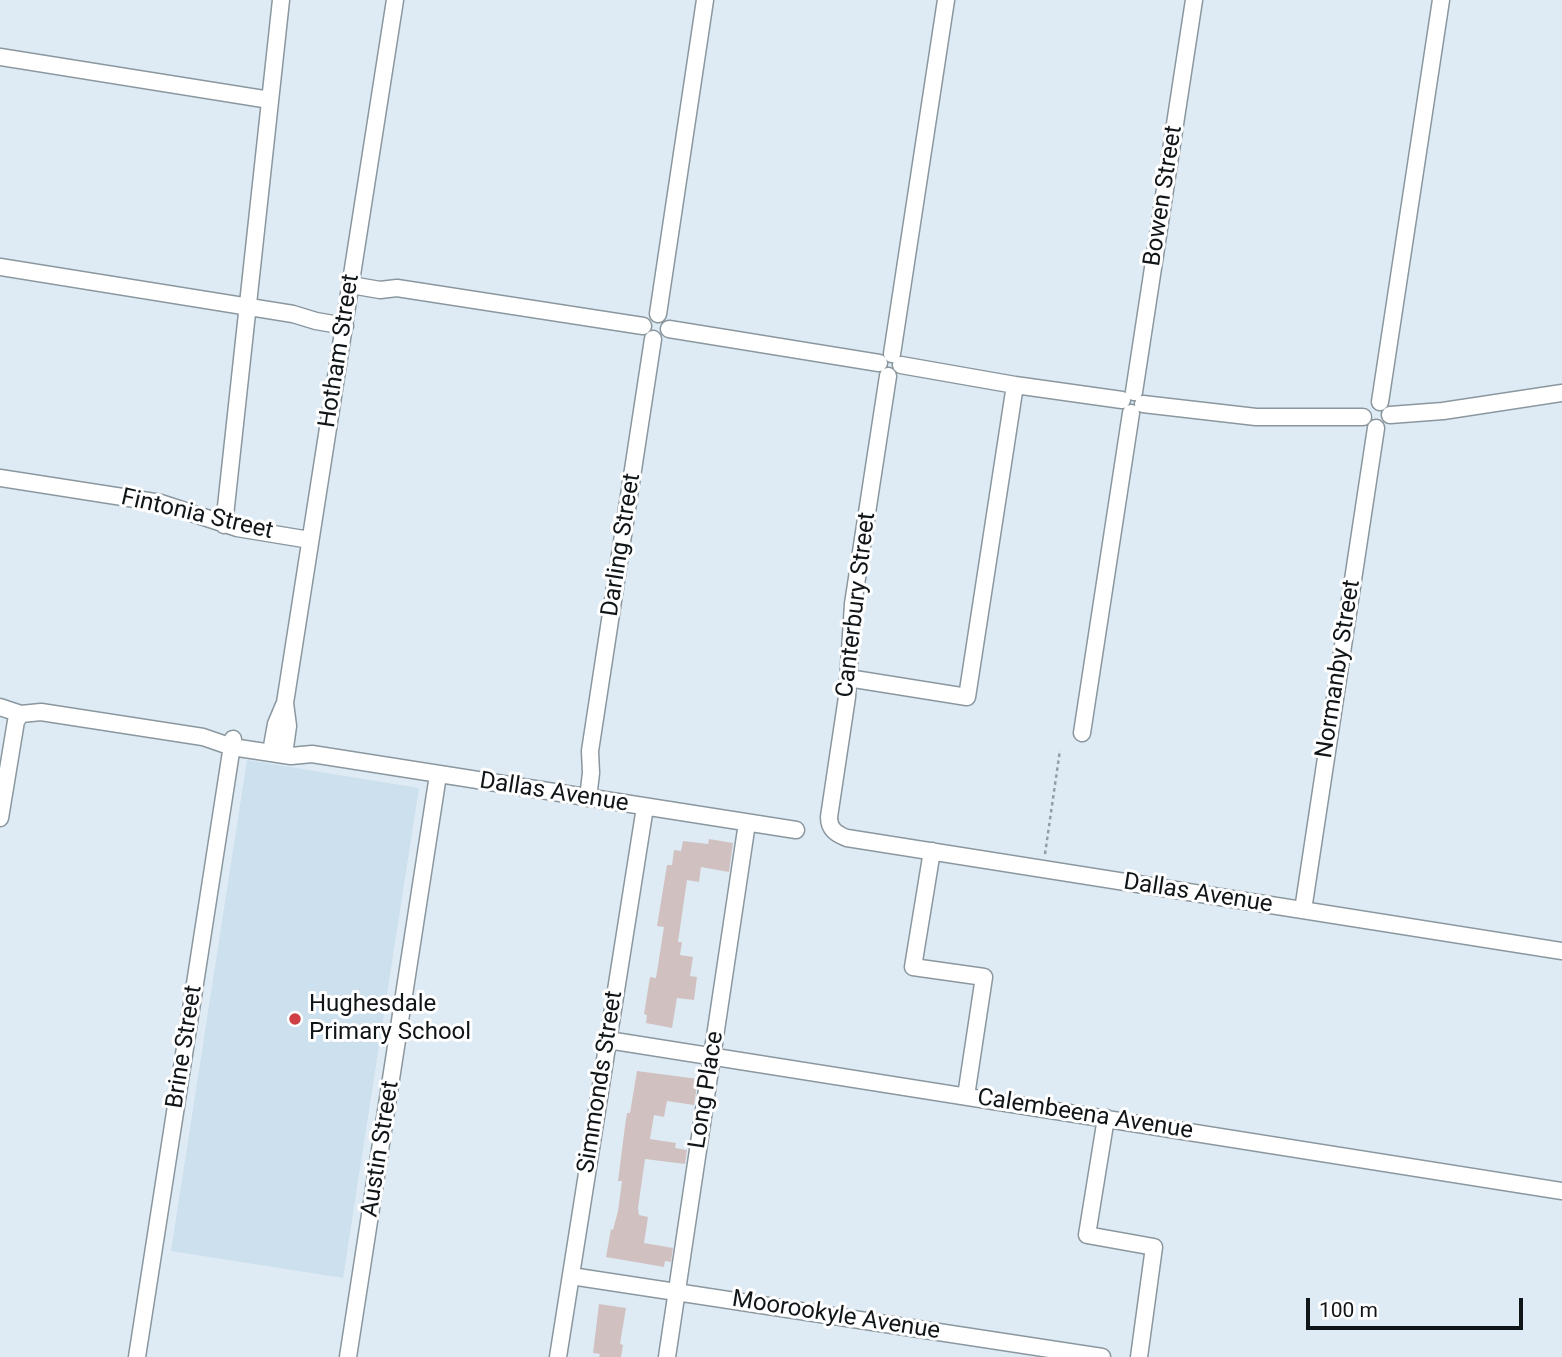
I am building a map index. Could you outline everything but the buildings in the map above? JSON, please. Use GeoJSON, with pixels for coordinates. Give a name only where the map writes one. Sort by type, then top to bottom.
{"type":"FeatureCollection","features":[{"type":"Feature","properties":{"kind":"street"},"geometry":{"type":"LineString","coordinates":[[225,525],[281,0]]}},
{"type":"Feature","properties":{"kind":"street","name":"Hotham Street"},"geometry":{"type":"LineString","coordinates":[[278,748],[288,726],[285,703],[395,0]]}},
{"type":"Feature","properties":{"kind":"street"},"geometry":{"type":"LineString","coordinates":[[657,314],[705,0]]}},
{"type":"Feature","properties":{"kind":"street","name":"Canterbury Street"},"geometry":{"type":"LineString","coordinates":[[836,833],[830,825],[829,817],[847,697],[853,604],[946,0]]}},
{"type":"Feature","properties":{"kind":"street","name":"Bowen Street"},"geometry":{"type":"LineString","coordinates":[[1082,733],[1194,0]]}},
{"type":"Feature","properties":{"kind":"street"},"geometry":{"type":"LineString","coordinates":[[1441,0],[1385,408],[1384,426],[1376,428],[1367,425],[1363,417],[1368,405],[1385,408],[1443,411],[1562,393]]}},
{"type":"Feature","properties":{"kind":"street"},"geometry":{"type":"LineString","coordinates":[[0,57],[270,100]]}},
{"type":"Feature","properties":{"kind":"street"},"geometry":{"type":"LineString","coordinates":[[0,267],[293,314],[317,313],[345,322]]}},
{"type":"Feature","properties":{"kind":"street"},"geometry":{"type":"LineString","coordinates":[[351,281],[382,281],[397,288],[643,326]]}},
{"type":"Feature","properties":{"kind":"street"},"geometry":{"type":"LineString","coordinates":[[657,314],[665,317],[669,329],[665,336],[653,340],[644,333],[643,326],[646,318],[657,314]]}},
{"type":"Feature","properties":{"kind":"street"},"geometry":{"type":"LineString","coordinates":[[669,329],[1198,412],[1315,419],[1363,417]]}},
{"type":"Feature","properties":{"kind":"street","name":"Darling Street"},"geometry":{"type":"LineString","coordinates":[[583,797],[582,773],[590,751],[653,340]]}},
{"type":"Feature","properties":{"kind":"street"},"geometry":{"type":"LineString","coordinates":[[848,678],[967,697],[1015,385]]}},
{"type":"Feature","properties":{"kind":"street","name":"Normanby Street"},"geometry":{"type":"LineString","coordinates":[[1303,910],[1376,428]]}},
{"type":"Feature","properties":{"kind":"street","name":"Fintonia Street"},"geometry":{"type":"LineString","coordinates":[[0,478],[161,503],[225,525],[310,540]]}},
{"type":"Feature","properties":{"kind":"street","name":"Dallas Avenue"},"geometry":{"type":"LineString","coordinates":[[0,707],[21,714],[34,711],[796,830]]}},
{"type":"Feature","properties":{"kind":"street"},"geometry":{"type":"LineString","coordinates":[[0,818],[16,720],[21,714]]}},
{"type":"Feature","properties":{"kind":"street","name":"Brine Street"},"geometry":{"type":"LineString","coordinates":[[137,1357],[233,741]]}},
{"type":"Feature","properties":{"kind":"street","name":"Austin Street"},"geometry":{"type":"LineString","coordinates":[[348,1357],[438,775]]}},
{"type":"Feature","properties":{"kind":"street","name":"Simmonds Street"},"geometry":{"type":"LineString","coordinates":[[558,1357],[645,807]]}},
{"type":"Feature","properties":{"kind":"street","name":"Long Place"},"geometry":{"type":"LineString","coordinates":[[667,1357],[747,823]]}},
{"type":"Feature","properties":{"kind":"street","name":"Dallas Avenue"},"geometry":{"type":"LineString","coordinates":[[836,833],[847,838],[1562,951]]}},
{"type":"Feature","properties":{"kind":"street"},"geometry":{"type":"LineString","coordinates":[[932,851],[913,967],[984,977],[966,1096]]}},
{"type":"Feature","properties":{"kind":"street","name":"Calembeena Avenue"},"geometry":{"type":"LineString","coordinates":[[608,1040],[1562,1191]]}},
{"type":"Feature","properties":{"kind":"street"},"geometry":{"type":"LineString","coordinates":[[1106,1118],[1087,1235],[1154,1247],[1139,1357]]}},
{"type":"Feature","properties":{"kind":"street","name":"Moorookyle Avenue"},"geometry":{"type":"LineString","coordinates":[[570,1276],[1102,1357]]}},
{"type":"Feature","properties":{"kind":"path"},"geometry":{"type":"LineString","coordinates":[[1045,854],[1060,750]]}},
{"type":"Feature","properties":{"kind":"shaded area","name":"Hughesdale Primary School"},"geometry":{"type":"Polygon","coordinates":[[[247,760],[419,788],[343,1278],[171,1251],[247,760]]]}},
{"type":"Feature","properties":{"kind":"place","name":"Hughesdale Primary School"},"geometry":{"type":"Point","coordinates":[295,1019]}}]}
